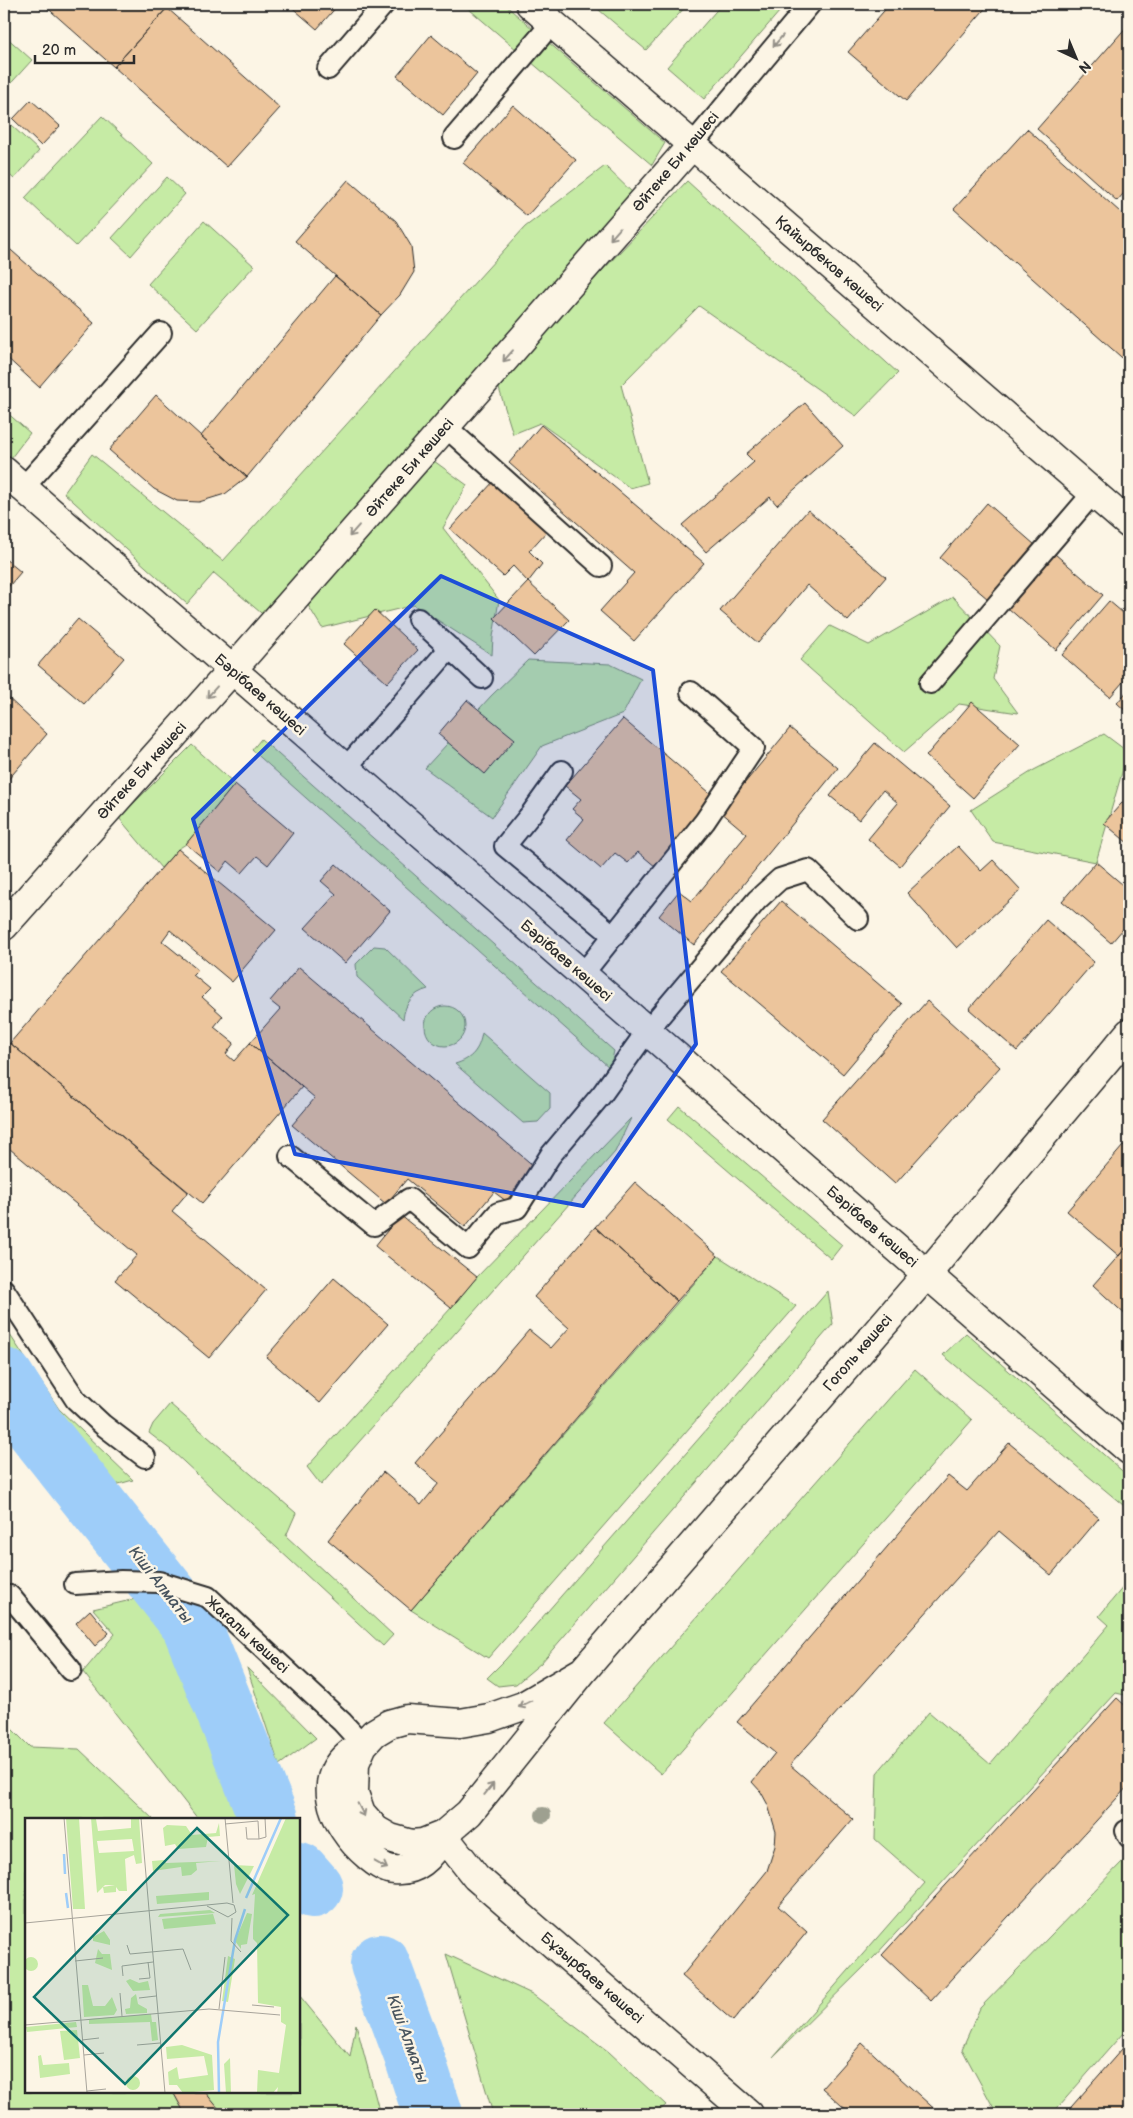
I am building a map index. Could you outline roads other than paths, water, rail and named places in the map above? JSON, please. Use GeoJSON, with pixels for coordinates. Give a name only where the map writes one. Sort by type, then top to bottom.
{"type":"FeatureCollection","features":[{"type":"Feature","properties":{"kind":"street","name":"Қайырбеков көшесі"},"geometry":{"type":"LineString","coordinates":[[530,4],[1129,524]]}},
{"type":"Feature","properties":{"kind":"street","name":"Әйтеке Би көшесі"},"geometry":{"type":"LineString","coordinates":[[4,926],[232,670],[693,144]]}},
{"type":"Feature","properties":{"kind":"street","name":"Бәрібаев көшесі"},"geometry":{"type":"LineString","coordinates":[[13,480],[1129,1450]]}},
{"type":"Feature","properties":{"kind":"street","name":"Гоголь көшесі"},"geometry":{"type":"LineString","coordinates":[[363,1745],[356,1763],[354,1793],[361,1813],[376,1830],[390,1838],[411,1844],[423,1843],[443,1835],[469,1814],[583,1671],[927,1274],[1129,1033]]}},
{"type":"Feature","properties":{"kind":"street"},"geometry":{"type":"LineString","coordinates":[[363,1745],[374,1733],[389,1724],[407,1719],[460,1723],[490,1718],[523,1706],[583,1671]]}},
{"type":"Feature","properties":{"kind":"street","name":"Бұзырбаев көшесі"},"geometry":{"type":"LineString","coordinates":[[443,1835],[476,1877],[749,2114]]}},
{"type":"Feature","properties":{"kind":"lane"},"geometry":{"type":"LineString","coordinates":[[328,69],[384,4]]}},
{"type":"Feature","properties":{"kind":"lane","name":"Әйтеке Би көшесі"},"geometry":{"type":"LineString","coordinates":[[693,144],[810,4]]}},
{"type":"Feature","properties":{"kind":"lane"},"geometry":{"type":"LineString","coordinates":[[454,138],[552,23]]}},
{"type":"Feature","properties":{"kind":"lane"},"geometry":{"type":"LineString","coordinates":[[13,480],[161,333]]}},
{"type":"Feature","properties":{"kind":"lane"},"geometry":{"type":"LineString","coordinates":[[446,427],[601,566]]}},
{"type":"Feature","properties":{"kind":"lane"},"geometry":{"type":"LineString","coordinates":[[930,683],[1093,493]]}},
{"type":"Feature","properties":{"kind":"lane"},"geometry":{"type":"LineString","coordinates":[[418,619],[482,678]]}},
{"type":"Feature","properties":{"kind":"lane"},"geometry":{"type":"LineString","coordinates":[[345,769],[450,648]]}},
{"type":"Feature","properties":{"kind":"lane"},"geometry":{"type":"LineString","coordinates":[[582,974],[705,821],[754,748],[691,692]]}},
{"type":"Feature","properties":{"kind":"lane"},"geometry":{"type":"LineString","coordinates":[[562,771],[531,814],[504,846],[614,936]]}},
{"type":"Feature","properties":{"kind":"lane"},"geometry":{"type":"LineString","coordinates":[[290,1156],[374,1225],[409,1199],[468,1248],[498,1213],[517,1208],[550,1156],[602,1094],[647,1032],[757,900],[780,879],[808,870],[858,919]]}},
{"type":"Feature","properties":{"kind":"lane"},"geometry":{"type":"LineString","coordinates":[[4,1290],[76,1400],[103,1425],[145,1457]]}},
{"type":"Feature","properties":{"kind":"lane","name":"Жағалы көшесі"},"geometry":{"type":"LineString","coordinates":[[75,1584],[121,1581],[159,1582],[208,1597],[342,1722],[363,1745]]}},
{"type":"Feature","properties":{"kind":"lane"},"geometry":{"type":"LineString","coordinates":[[10,1596],[71,1670]]}},
{"type":"Feature","properties":{"kind":"waterway","name":"Кіші Алматы"},"geometry":{"type":"LineString","coordinates":[[4,1378],[36,1429],[191,1624],[269,1818]]}},
{"type":"Feature","properties":{"kind":"waterway","name":"Кіші Алматы"},"geometry":{"type":"LineString","coordinates":[[300,1873],[313,1888]]}},
{"type":"Feature","properties":{"kind":"waterway","name":"Кіші Алматы"},"geometry":{"type":"LineString","coordinates":[[380,1964],[433,2114]]}}]}
